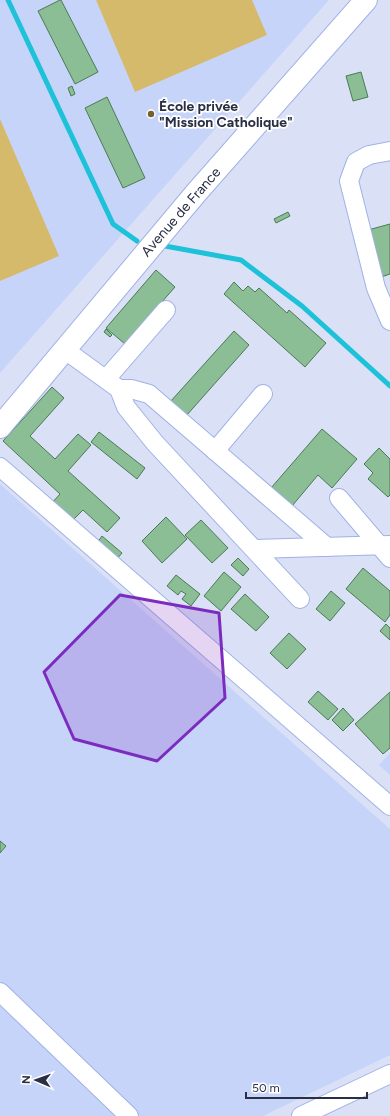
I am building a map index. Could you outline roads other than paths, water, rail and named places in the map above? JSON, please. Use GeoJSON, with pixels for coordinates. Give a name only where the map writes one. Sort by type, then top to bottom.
{"type":"FeatureCollection","features":[{"type":"Feature","properties":{"kind":"main road","name":"Avenue de France"},"geometry":{"type":"LineString","coordinates":[[0,427],[192,198],[366,0]]}},
{"type":"Feature","properties":{"kind":"street"},"geometry":{"type":"LineString","coordinates":[[390,151],[369,155],[356,162],[349,181],[376,288],[390,320]]}},
{"type":"Feature","properties":{"kind":"street"},"geometry":{"type":"LineString","coordinates":[[112,384],[166,310]]}},
{"type":"Feature","properties":{"kind":"street"},"geometry":{"type":"LineString","coordinates":[[65,350],[112,384],[149,394],[328,547]]}},
{"type":"Feature","properties":{"kind":"street"},"geometry":{"type":"LineString","coordinates":[[112,384],[126,406],[155,443],[300,599]]}},
{"type":"Feature","properties":{"kind":"street"},"geometry":{"type":"LineString","coordinates":[[215,451],[263,394]]}},
{"type":"Feature","properties":{"kind":"street"},"geometry":{"type":"LineString","coordinates":[[0,467],[390,806]]}},
{"type":"Feature","properties":{"kind":"street"},"geometry":{"type":"LineString","coordinates":[[339,498],[386,549]]}},
{"type":"Feature","properties":{"kind":"street"},"geometry":{"type":"LineString","coordinates":[[254,549],[328,547],[386,549]]}},
{"type":"Feature","properties":{"kind":"street"},"geometry":{"type":"LineString","coordinates":[[0,992],[129,1116]]}},
{"type":"Feature","properties":{"kind":"street"},"geometry":{"type":"LineString","coordinates":[[301,1116],[390,1074]]}},
{"type":"Feature","properties":{"kind":"waterway"},"geometry":{"type":"LineString","coordinates":[[8,0],[113,224],[137,241]]}},
{"type":"Feature","properties":{"kind":"waterway"},"geometry":{"type":"LineString","coordinates":[[165,246],[241,260],[302,306],[390,386]]}},
{"type":"Feature","properties":{"kind":"place","name":"École privée \"Mission Catholique\""},"geometry":{"type":"Point","coordinates":[151,114]}}]}
